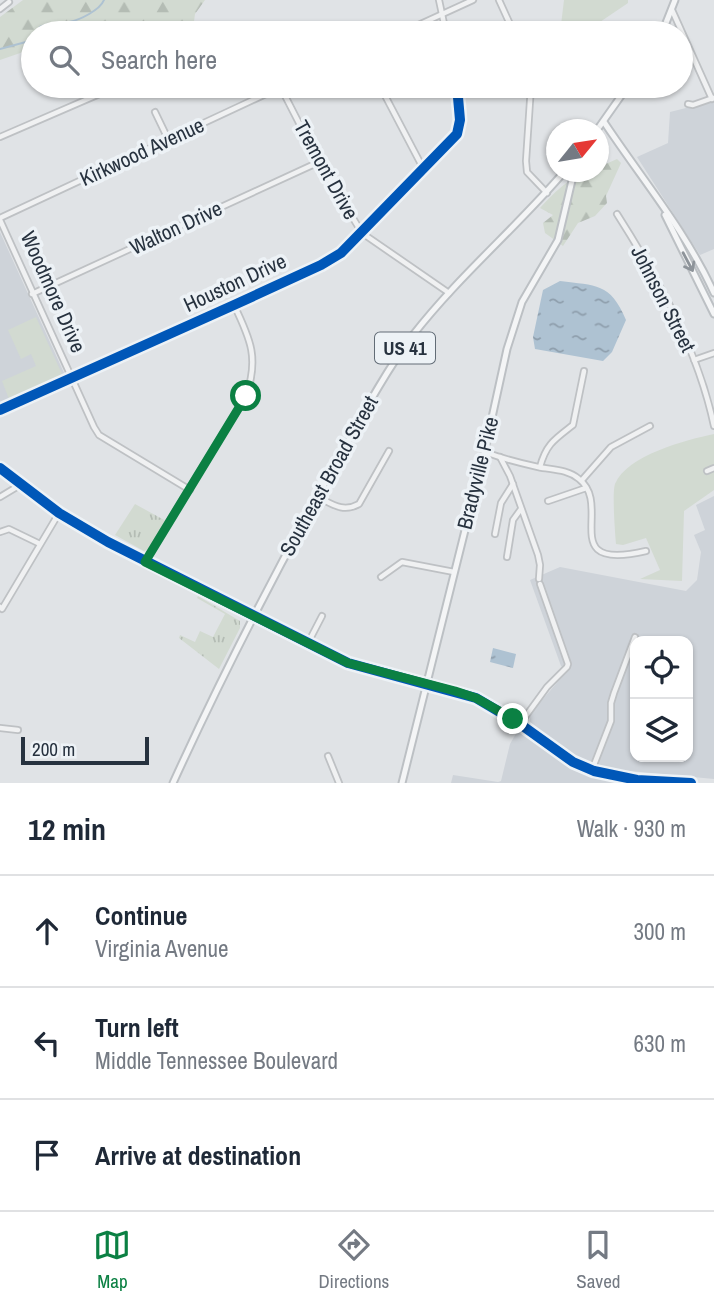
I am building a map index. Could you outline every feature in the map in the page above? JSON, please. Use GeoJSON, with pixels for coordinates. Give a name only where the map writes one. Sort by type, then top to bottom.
{"type":"FeatureCollection","features":[{"type":"Feature","properties":{"kind":"main road"},"geometry":{"type":"LineString","coordinates":[[667,21],[675,0]]}},
{"type":"Feature","properties":{"kind":"main road"},"geometry":{"type":"LineString","coordinates":[[606,119],[620,98]]}},
{"type":"Feature","properties":{"kind":"main road"},"geometry":{"type":"LineString","coordinates":[[609,129],[677,226],[701,264],[714,293]]}},
{"type":"Feature","properties":{"kind":"main road","name":"Southeast Broad Street"},"geometry":{"type":"LineString","coordinates":[[173,783],[253,617],[394,363],[413,335],[450,293],[556,182]]}},
{"type":"Feature","properties":{"kind":"main road","name":"Bradyville Pike"},"geometry":{"type":"LineString","coordinates":[[402,783],[516,318],[522,302],[558,240],[572,182]]}},
{"type":"Feature","properties":{"kind":"main road"},"geometry":{"type":"LineString","coordinates":[[663,209],[714,314]]}},
{"type":"Feature","properties":{"kind":"main road"},"geometry":{"type":"LineString","coordinates":[[0,468],[59,513],[145,562],[348,663],[476,698],[520,723],[556,751],[592,770],[630,779],[691,783]]}},
{"type":"Feature","properties":{"kind":"street"},"geometry":{"type":"LineString","coordinates":[[439,0],[443,21]]}},
{"type":"Feature","properties":{"kind":"street"},"geometry":{"type":"LineString","coordinates":[[427,21],[473,0]]}},
{"type":"Feature","properties":{"kind":"street"},"geometry":{"type":"LineString","coordinates":[[499,0],[509,21]]}},
{"type":"Feature","properties":{"kind":"street"},"geometry":{"type":"LineString","coordinates":[[0,9],[9,2]]}},
{"type":"Feature","properties":{"kind":"street"},"geometry":{"type":"LineString","coordinates":[[672,9],[678,21]]}},
{"type":"Feature","properties":{"kind":"street"},"geometry":{"type":"LineString","coordinates":[[688,104],[693,105],[713,98],[693,55]]}},
{"type":"Feature","properties":{"kind":"street"},"geometry":{"type":"LineString","coordinates":[[0,137],[90,98]]}},
{"type":"Feature","properties":{"kind":"street","name":"Kirkwood Avenue"},"geometry":{"type":"LineString","coordinates":[[0,219],[256,98]]}},
{"type":"Feature","properties":{"kind":"street","name":"Tremont Drive"},"geometry":{"type":"LineString","coordinates":[[287,98],[319,162],[362,233],[450,293]]}},
{"type":"Feature","properties":{"kind":"street"},"geometry":{"type":"LineString","coordinates":[[386,98],[424,170]]}},
{"type":"Feature","properties":{"kind":"street","name":"Houston Drive"},"geometry":{"type":"LineString","coordinates":[[0,410],[321,265],[341,253],[451,142],[457,134],[460,120],[458,98]]}},
{"type":"Feature","properties":{"kind":"street"},"geometry":{"type":"LineString","coordinates":[[530,98],[527,172],[547,193]]}},
{"type":"Feature","properties":{"kind":"street"},"geometry":{"type":"LineString","coordinates":[[155,112],[169,139]]}},
{"type":"Feature","properties":{"kind":"street","name":"Walton Drive"},"geometry":{"type":"LineString","coordinates":[[32,294],[319,162]]}},
{"type":"Feature","properties":{"kind":"street","name":"Johnson Street"},"geometry":{"type":"LineString","coordinates":[[617,214],[651,268],[673,312],[706,392],[714,426]]}},
{"type":"Feature","properties":{"kind":"street","name":"Woodmore Drive"},"geometry":{"type":"LineString","coordinates":[[0,219],[32,294],[99,435],[190,490]]}},
{"type":"Feature","properties":{"kind":"street"},"geometry":{"type":"LineString","coordinates":[[145,562],[246,396],[251,380],[253,355],[250,339],[234,305]]}},
{"type":"Feature","properties":{"kind":"street"},"geometry":{"type":"LineString","coordinates":[[694,360],[714,353]]}},
{"type":"Feature","properties":{"kind":"street"},"geometry":{"type":"LineString","coordinates":[[540,467],[544,450],[573,425],[584,371]]}},
{"type":"Feature","properties":{"kind":"street"},"geometry":{"type":"LineString","coordinates":[[582,480],[611,447],[650,426]]}},
{"type":"Feature","properties":{"kind":"street"},"geometry":{"type":"LineString","coordinates":[[318,497],[338,508],[353,508],[359,505],[389,451]]}},
{"type":"Feature","properties":{"kind":"street"},"geometry":{"type":"LineString","coordinates":[[485,452],[568,472],[582,480],[590,499],[596,550],[601,553],[628,555],[646,551]]}},
{"type":"Feature","properties":{"kind":"street"},"geometry":{"type":"LineString","coordinates":[[499,456],[513,484],[538,555],[539,581],[568,665],[547,687],[520,723]]}},
{"type":"Feature","properties":{"kind":"street"},"geometry":{"type":"LineString","coordinates":[[708,471],[714,468]]}},
{"type":"Feature","properties":{"kind":"street"},"geometry":{"type":"LineString","coordinates":[[495,534],[501,503],[513,484]]}},
{"type":"Feature","properties":{"kind":"street"},"geometry":{"type":"LineString","coordinates":[[0,497],[20,485]]}},
{"type":"Feature","properties":{"kind":"street"},"geometry":{"type":"LineString","coordinates":[[548,501],[586,488]]}},
{"type":"Feature","properties":{"kind":"street"},"geometry":{"type":"LineString","coordinates":[[507,557],[513,520],[522,508]]}},
{"type":"Feature","properties":{"kind":"street"},"geometry":{"type":"LineString","coordinates":[[0,607],[2,609],[59,513]]}},
{"type":"Feature","properties":{"kind":"street"},"geometry":{"type":"LineString","coordinates":[[0,531],[9,529],[40,544]]}},
{"type":"Feature","properties":{"kind":"street"},"geometry":{"type":"LineString","coordinates":[[381,577],[402,562],[454,572]]}},
{"type":"Feature","properties":{"kind":"street"},"geometry":{"type":"LineString","coordinates":[[307,643],[322,617]]}},
{"type":"Feature","properties":{"kind":"street"},"geometry":{"type":"LineString","coordinates":[[592,770],[611,721],[611,704],[630,650]]}},
{"type":"Feature","properties":{"kind":"street"},"geometry":{"type":"LineString","coordinates":[[0,728],[18,730]]}},
{"type":"Feature","properties":{"kind":"street"},"geometry":{"type":"LineString","coordinates":[[328,756],[339,783]]}},
{"type":"Feature","properties":{"kind":"shaded area"},"geometry":{"type":"Polygon","coordinates":[[[714,101],[714,249],[700,255],[637,157],[668,143],[670,112],[714,101]]]}},
{"type":"Feature","properties":{"kind":"shaded area"},"geometry":{"type":"Polygon","coordinates":[[[0,232],[65,375],[0,405],[0,232]]]}},
{"type":"Feature","properties":{"kind":"shaded area"},"geometry":{"type":"Polygon","coordinates":[[[714,496],[714,779],[609,769],[578,758],[530,723],[530,714],[568,670],[561,666],[530,580],[560,567],[686,591],[697,580],[701,552],[694,535],[705,530],[696,505],[714,496]]]}},
{"type":"Feature","properties":{"kind":"shaded area"},"geometry":{"type":"Polygon","coordinates":[[[518,730],[563,763],[593,777],[617,783],[451,783],[453,775],[501,781],[510,744],[518,730]]]}},
{"type":"Feature","properties":{"kind":"green space"},"geometry":{"type":"Polygon","coordinates":[[[23,0],[205,0],[195,14],[194,21],[21,21],[21,53],[0,60],[0,17],[23,0]]]}},
{"type":"Feature","properties":{"kind":"green space"},"geometry":{"type":"Polygon","coordinates":[[[564,0],[628,0],[628,3],[601,21],[561,21],[564,0]]]}},
{"type":"Feature","properties":{"kind":"green space"},"geometry":{"type":"Polygon","coordinates":[[[617,159],[621,163],[606,196],[607,203],[595,216],[578,223],[563,246],[545,233],[543,223],[553,215],[540,208],[569,182],[609,182],[609,163],[617,159]]]}},
{"type":"Feature","properties":{"kind":"green space"},"geometry":{"type":"Polygon","coordinates":[[[36,317],[62,374],[9,399],[2,381],[36,366],[31,354],[21,359],[8,330],[36,317]]]}},
{"type":"Feature","properties":{"kind":"green space"},"geometry":{"type":"Polygon","coordinates":[[[714,434],[714,490],[684,511],[682,581],[640,579],[660,570],[646,538],[623,545],[616,544],[615,484],[622,474],[644,457],[688,440],[714,434]]]}},
{"type":"Feature","properties":{"kind":"green space"},"geometry":{"type":"Polygon","coordinates":[[[135,504],[166,521],[150,548],[144,551],[115,535],[135,504]]]}},
{"type":"Feature","properties":{"kind":"green space"},"geometry":{"type":"Polygon","coordinates":[[[198,596],[240,621],[240,628],[219,669],[179,638],[180,635],[195,642],[200,631],[213,637],[225,614],[197,598],[198,596]]]}},
{"type":"Feature","properties":{"kind":"water"},"geometry":{"type":"Polygon","coordinates":[[[560,281],[600,288],[608,292],[620,308],[626,320],[612,352],[603,361],[535,349],[533,337],[543,290],[560,281]]]}},
{"type":"Feature","properties":{"kind":"water"},"geometry":{"type":"Polygon","coordinates":[[[493,648],[516,654],[513,668],[490,662],[493,648]]]}},
{"type":"Feature","properties":{"kind":"waterway"},"geometry":{"type":"LineString","coordinates":[[72,21],[94,11],[104,0]]}},
{"type":"Feature","properties":{"kind":"waterway"},"geometry":{"type":"LineString","coordinates":[[0,49],[21,43]]}},
{"type":"Feature","properties":{"kind":"cycle path"},"geometry":{"type":"LineString","coordinates":[[0,410],[321,265],[341,253],[457,134],[460,120],[458,98]]}},
{"type":"Feature","properties":{"kind":"cycle path"},"geometry":{"type":"LineString","coordinates":[[0,468],[59,513],[108,542],[348,663],[476,698],[520,724],[573,762],[594,771],[637,780],[691,783]]}},
{"type":"Feature","properties":{"kind":"route"},"geometry":{"type":"LineString","coordinates":[[246,396],[145,562],[348,663],[476,698],[513,719]]}}]}
